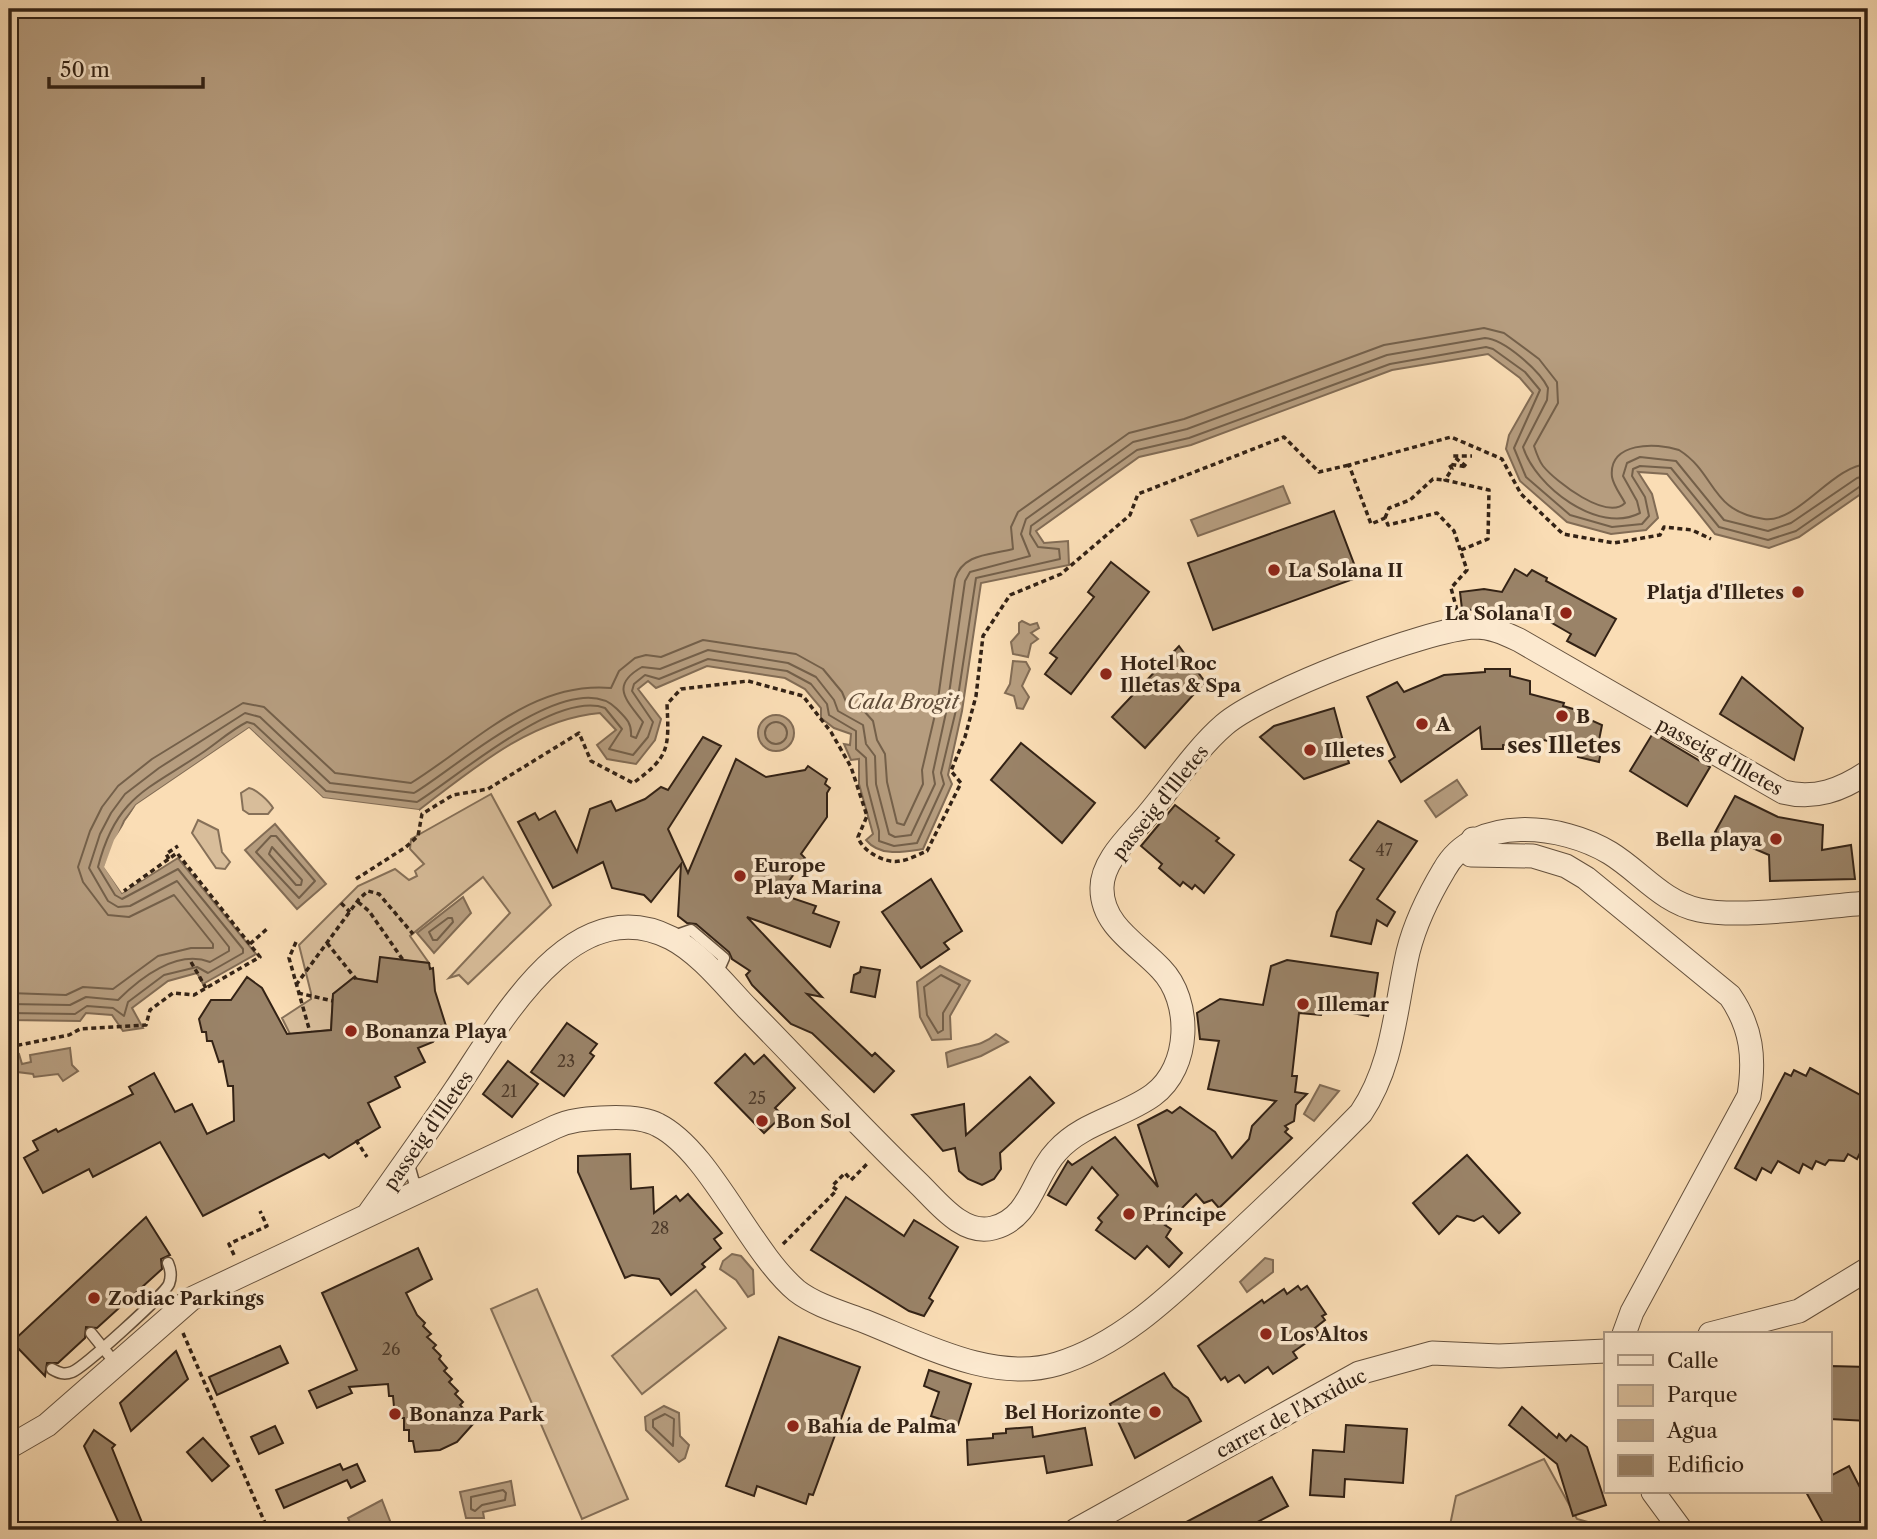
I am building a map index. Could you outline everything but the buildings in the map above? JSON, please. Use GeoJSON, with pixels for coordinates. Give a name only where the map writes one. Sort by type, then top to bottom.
{"type":"FeatureCollection","features":[{"type":"Feature","properties":{"kind":"street","name":"passeig d'Illetes"},"geometry":{"type":"LineString","coordinates":[[370,1212],[408,1161],[495,1032],[545,967],[576,943],[606,931],[635,929],[670,938],[716,976],[882,1148],[960,1222],[971,1228],[993,1228],[1022,1210],[1058,1149],[1099,1121],[1155,1094],[1172,1073],[1182,1047],[1184,1031],[1171,981],[1118,929],[1105,905],[1102,879],[1115,855],[1214,735],[1238,714],[1292,687],[1441,631],[1496,629],[1783,792],[1796,796],[1822,794],[1847,786],[1868,772]]}},
{"type":"Feature","properties":{"kind":"street"},"geometry":{"type":"LineString","coordinates":[[1625,1332],[1632,1312],[1749,1096],[1752,1068],[1750,1033],[1742,1013],[1730,996],[1586,878],[1566,866],[1533,856],[1496,858],[1471,855],[1468,850],[1473,839],[1486,834],[1523,831],[1575,838],[1611,853],[1661,893],[1699,910],[1725,913],[1868,903]]}},
{"type":"Feature","properties":{"kind":"street","name":"passeig d'Illetes"},"geometry":{"type":"LineString","coordinates":[[9,1447],[47,1425],[109,1356],[174,1311],[228,1279],[567,1121],[616,1117],[657,1124],[680,1142],[787,1281],[810,1298],[944,1353],[981,1363],[1010,1367],[1056,1364],[1116,1336],[1174,1292],[1361,1113],[1376,1091],[1387,1061],[1408,950],[1417,921],[1444,869],[1460,846],[1473,839]]}},
{"type":"Feature","properties":{"kind":"street"},"geometry":{"type":"LineString","coordinates":[[1430,899],[1457,874],[1496,858]]}},
{"type":"Feature","properties":{"kind":"street"},"geometry":{"type":"LineString","coordinates":[[1718,1332],[1798,1311],[1868,1269]]}},
{"type":"Feature","properties":{"kind":"street","name":"carrer de l'Arxiduc"},"geometry":{"type":"LineString","coordinates":[[1076,1530],[1359,1373],[1432,1353],[1499,1356],[1604,1351]]}},
{"type":"Feature","properties":{"kind":"street"},"geometry":{"type":"LineString","coordinates":[[1654,1494],[1681,1530]]}},
{"type":"Feature","properties":{"kind":"lane"},"geometry":{"type":"LineString","coordinates":[[408,1161],[414,1182],[432,1185]]}},
{"type":"Feature","properties":{"kind":"lane"},"geometry":{"type":"LineString","coordinates":[[52,1369],[59,1373],[75,1371],[109,1356],[167,1288],[171,1271],[168,1263]]}},
{"type":"Feature","properties":{"kind":"lane"},"geometry":{"type":"LineString","coordinates":[[91,1333],[109,1356]]}},
{"type":"Feature","properties":{"kind":"path"},"geometry":{"type":"LineString","coordinates":[[356,879],[406,847],[418,836],[422,814],[453,795],[488,789],[579,733],[591,761],[634,783],[658,766],[669,740],[667,705],[681,689],[748,681],[803,696],[831,732],[851,767],[867,817],[858,837],[860,845],[880,858],[899,862],[927,851],[961,783],[951,771],[965,737],[976,696],[983,636],[1010,595],[1062,574],[1130,515],[1139,495],[1284,437],[1319,472],[1451,437],[1502,460],[1521,494],[1563,534],[1614,543],[1660,535],[1664,527],[1692,530],[1711,539]]}},
{"type":"Feature","properties":{"kind":"path"},"geometry":{"type":"LineString","coordinates":[[1445,480],[1452,469],[1449,464],[1468,467],[1453,456],[1472,456]]}},
{"type":"Feature","properties":{"kind":"path"},"geometry":{"type":"LineString","coordinates":[[1349,465],[1371,524],[1385,518]]}},
{"type":"Feature","properties":{"kind":"path"},"geometry":{"type":"LineString","coordinates":[[1461,550],[1488,539],[1489,490],[1433,479],[1410,500],[1389,508],[1385,518],[1388,526],[1437,513],[1454,531],[1467,569],[1451,588],[1463,629]]}},
{"type":"Feature","properties":{"kind":"path"},"geometry":{"type":"LineString","coordinates":[[169,859],[166,854],[178,846]]}},
{"type":"Feature","properties":{"kind":"path"},"geometry":{"type":"LineString","coordinates":[[9,1047],[69,1035],[80,1029],[146,1025],[150,1010],[173,993],[194,995],[260,957],[177,853],[124,891]]}},
{"type":"Feature","properties":{"kind":"path"},"geometry":{"type":"LineString","coordinates":[[296,985],[368,891],[379,894],[413,934]]}},
{"type":"Feature","properties":{"kind":"path"},"geometry":{"type":"LineString","coordinates":[[358,902],[369,911],[403,960]]}},
{"type":"Feature","properties":{"kind":"path"},"geometry":{"type":"LineString","coordinates":[[341,903],[350,912]]}},
{"type":"Feature","properties":{"kind":"path"},"geometry":{"type":"LineString","coordinates":[[250,944],[268,928]]}},
{"type":"Feature","properties":{"kind":"path"},"geometry":{"type":"LineString","coordinates":[[296,942],[289,958],[310,1032]]}},
{"type":"Feature","properties":{"kind":"path"},"geometry":{"type":"LineString","coordinates":[[327,943],[356,979]]}},
{"type":"Feature","properties":{"kind":"path"},"geometry":{"type":"LineString","coordinates":[[191,962],[206,988]]}},
{"type":"Feature","properties":{"kind":"path"},"geometry":{"type":"LineString","coordinates":[[298,993],[333,1001]]}},
{"type":"Feature","properties":{"kind":"path"},"geometry":{"type":"LineString","coordinates":[[356,1140],[367,1157]]}},
{"type":"Feature","properties":{"kind":"path"},"geometry":{"type":"LineString","coordinates":[[770,1258],[837,1190],[832,1186],[845,1173],[851,1180],[882,1148]]}},
{"type":"Feature","properties":{"kind":"path"},"geometry":{"type":"LineString","coordinates":[[236,1257],[229,1244],[267,1226],[260,1211]]}},
{"type":"Feature","properties":{"kind":"path"},"geometry":{"type":"LineString","coordinates":[[174,1311],[268,1530]]}},
{"type":"Feature","properties":{"kind":"path"},"geometry":{"type":"LineString","coordinates":[[662,1530],[666,1530],[666,1521]]}},
{"type":"Feature","properties":{"kind":"green space"},"geometry":{"type":"Polygon","coordinates":[[[249,788],[259,793],[271,805],[273,808],[268,814],[249,814],[243,810],[241,793],[249,788]]]}},
{"type":"Feature","properties":{"kind":"green space"},"geometry":{"type":"Polygon","coordinates":[[[491,794],[551,905],[468,984],[459,975],[449,978],[510,913],[483,877],[410,936],[429,963],[381,958],[377,982],[353,978],[333,994],[331,1030],[290,1034],[282,1018],[311,999],[299,945],[358,886],[395,869],[409,880],[417,876],[415,871],[424,864],[410,849],[411,839],[491,794]]]}},
{"type":"Feature","properties":{"kind":"green space"},"geometry":{"type":"Polygon","coordinates":[[[198,820],[218,830],[222,852],[230,862],[225,869],[216,868],[192,833],[198,820]]]}},
{"type":"Feature","properties":{"kind":"green space"},"geometry":{"type":"Polygon","coordinates":[[[537,1289],[628,1499],[582,1519],[491,1309],[537,1289]]]}},
{"type":"Feature","properties":{"kind":"green space"},"geometry":{"type":"Polygon","coordinates":[[[696,1290],[726,1328],[642,1394],[612,1356],[696,1290]]]}},
{"type":"Feature","properties":{"kind":"green space"},"geometry":{"type":"Polygon","coordinates":[[[1544,1459],[1577,1519],[1602,1526],[1606,1530],[1449,1530],[1456,1496],[1544,1459]]]}},
{"type":"Feature","properties":{"kind":"water","name":"Cala Brogit"},"geometry":{"type":"Polygon","coordinates":[[[9,9],[1868,9],[1868,489],[1799,537],[1769,548],[1715,534],[1667,474],[1638,472],[1652,494],[1658,518],[1646,530],[1611,534],[1567,522],[1520,481],[1506,449],[1509,435],[1533,393],[1520,378],[1488,354],[1392,370],[1191,445],[1139,457],[1036,531],[1044,543],[1068,541],[1069,565],[981,583],[962,711],[948,775],[952,784],[923,849],[885,851],[866,840],[873,834],[859,784],[859,759],[851,760],[844,744],[850,745],[851,734],[834,728],[821,718],[821,708],[805,689],[785,678],[707,666],[656,688],[648,681],[638,689],[661,719],[655,740],[636,764],[607,759],[597,745],[616,730],[600,713],[575,717],[550,725],[504,748],[419,810],[323,798],[249,728],[136,805],[124,821],[105,867],[122,893],[178,858],[256,954],[203,984],[197,973],[168,981],[132,1008],[143,1028],[123,1031],[112,1015],[86,1013],[80,1021],[9,1020],[9,9]]]}},
{"type":"Feature","properties":{"kind":"water"},"geometry":{"type":"Polygon","coordinates":[[[1283,486],[1290,503],[1198,536],[1191,520],[1283,486]]]}},
{"type":"Feature","properties":{"kind":"water"},"geometry":{"type":"Polygon","coordinates":[[[1022,621],[1030,625],[1037,623],[1039,628],[1031,633],[1038,639],[1031,644],[1028,657],[1013,654],[1011,642],[1019,633],[1019,623],[1022,621]]]}},
{"type":"Feature","properties":{"kind":"water"},"geometry":{"type":"Polygon","coordinates":[[[1013,661],[1026,662],[1030,669],[1022,686],[1029,697],[1023,709],[1017,708],[1014,696],[1005,693],[1010,684],[1013,661]]]}},
{"type":"Feature","properties":{"kind":"water"},"geometry":{"type":"Polygon","coordinates":[[[776,715],[789,720],[794,733],[789,746],[776,751],[763,746],[758,733],[763,720],[776,715]]]}},
{"type":"Feature","properties":{"kind":"water"},"geometry":{"type":"Polygon","coordinates":[[[1457,780],[1467,795],[1436,817],[1425,801],[1457,780]]]}},
{"type":"Feature","properties":{"kind":"water"},"geometry":{"type":"Polygon","coordinates":[[[275,824],[326,884],[297,909],[245,850],[275,824]]]}},
{"type":"Feature","properties":{"kind":"water"},"geometry":{"type":"Polygon","coordinates":[[[463,897],[471,913],[434,953],[417,933],[463,897]]]}},
{"type":"Feature","properties":{"kind":"water"},"geometry":{"type":"Polygon","coordinates":[[[940,966],[970,981],[950,1016],[951,1039],[932,1040],[920,1017],[917,982],[940,966]]]}},
{"type":"Feature","properties":{"kind":"water"},"geometry":{"type":"Polygon","coordinates":[[[996,1034],[1008,1042],[981,1056],[948,1067],[946,1053],[984,1042],[996,1034]]]}},
{"type":"Feature","properties":{"kind":"water"},"geometry":{"type":"Polygon","coordinates":[[[70,1048],[72,1065],[78,1071],[63,1081],[58,1074],[34,1077],[33,1074],[9,1071],[9,1057],[19,1054],[22,1064],[31,1062],[30,1055],[70,1048]]]}},
{"type":"Feature","properties":{"kind":"water"},"geometry":{"type":"Polygon","coordinates":[[[1320,1085],[1339,1091],[1314,1121],[1304,1114],[1320,1085]]]}},
{"type":"Feature","properties":{"kind":"water"},"geometry":{"type":"Polygon","coordinates":[[[732,1254],[741,1256],[753,1270],[754,1294],[748,1297],[736,1280],[720,1269],[723,1261],[732,1254]]]}},
{"type":"Feature","properties":{"kind":"water"},"geometry":{"type":"Polygon","coordinates":[[[1265,1258],[1273,1260],[1273,1272],[1247,1292],[1240,1282],[1265,1258]]]}},
{"type":"Feature","properties":{"kind":"water"},"geometry":{"type":"Polygon","coordinates":[[[664,1406],[679,1413],[680,1436],[689,1445],[685,1458],[679,1462],[646,1430],[645,1417],[664,1406]]]}},
{"type":"Feature","properties":{"kind":"water"},"geometry":{"type":"Polygon","coordinates":[[[511,1481],[515,1505],[483,1512],[484,1518],[466,1518],[460,1492],[511,1481]]]}},
{"type":"Feature","properties":{"kind":"water"},"geometry":{"type":"Polygon","coordinates":[[[382,1500],[392,1526],[382,1530],[353,1530],[348,1518],[382,1500]]]}},
{"type":"Feature","properties":{"kind":"pier"},"geometry":{"type":"Polygon","coordinates":[[[249,728],[323,798],[419,810],[419,813],[322,801],[248,733],[139,807],[118,841],[108,866],[122,888],[145,874],[147,877],[122,893],[104,867],[114,840],[136,805],[249,728]]]}},
{"type":"Feature","properties":{"kind":"place","name":"La Solana II"},"geometry":{"type":"Point","coordinates":[1274,570]}},
{"type":"Feature","properties":{"kind":"place","name":"Platja d'Illetes"},"geometry":{"type":"Point","coordinates":[1798,592]}},
{"type":"Feature","properties":{"kind":"place","name":"La Solana I"},"geometry":{"type":"Point","coordinates":[1566,613]}},
{"type":"Feature","properties":{"kind":"place","name":"Hotel Roc Illetas & Spa"},"geometry":{"type":"Point","coordinates":[1106,674]}},
{"type":"Feature","properties":{"kind":"place","name":"B"},"geometry":{"type":"Point","coordinates":[1562,716]}},
{"type":"Feature","properties":{"kind":"place","name":"A"},"geometry":{"type":"Point","coordinates":[1422,724]}},
{"type":"Feature","properties":{"kind":"place","name":"Illetes"},"geometry":{"type":"Point","coordinates":[1310,750]}},
{"type":"Feature","properties":{"kind":"place","name":"Bella playa"},"geometry":{"type":"Point","coordinates":[1776,839]}},
{"type":"Feature","properties":{"kind":"place","name":"Europe Playa Marina"},"geometry":{"type":"Point","coordinates":[740,876]}},
{"type":"Feature","properties":{"kind":"place","name":"Illemar"},"geometry":{"type":"Point","coordinates":[1303,1004]}},
{"type":"Feature","properties":{"kind":"place","name":"Bonanza Playa"},"geometry":{"type":"Point","coordinates":[351,1031]}},
{"type":"Feature","properties":{"kind":"place","name":"Bon Sol"},"geometry":{"type":"Point","coordinates":[762,1121]}},
{"type":"Feature","properties":{"kind":"place","name":"Príncipe"},"geometry":{"type":"Point","coordinates":[1129,1214]}},
{"type":"Feature","properties":{"kind":"place","name":"Zodiac Parkings"},"geometry":{"type":"Point","coordinates":[94,1298]}},
{"type":"Feature","properties":{"kind":"place","name":"Los Altos"},"geometry":{"type":"Point","coordinates":[1266,1334]}},
{"type":"Feature","properties":{"kind":"place","name":"Bel Horizonte"},"geometry":{"type":"Point","coordinates":[1155,1412]}},
{"type":"Feature","properties":{"kind":"place","name":"Bonanza Park"},"geometry":{"type":"Point","coordinates":[395,1414]}},
{"type":"Feature","properties":{"kind":"place","name":"Bahía de Palma"},"geometry":{"type":"Point","coordinates":[793,1426]}},
{"type":"Feature","properties":{"kind":"district","name":"ses Illetes"},"geometry":{"type":"Point","coordinates":[1564,745]}}]}
